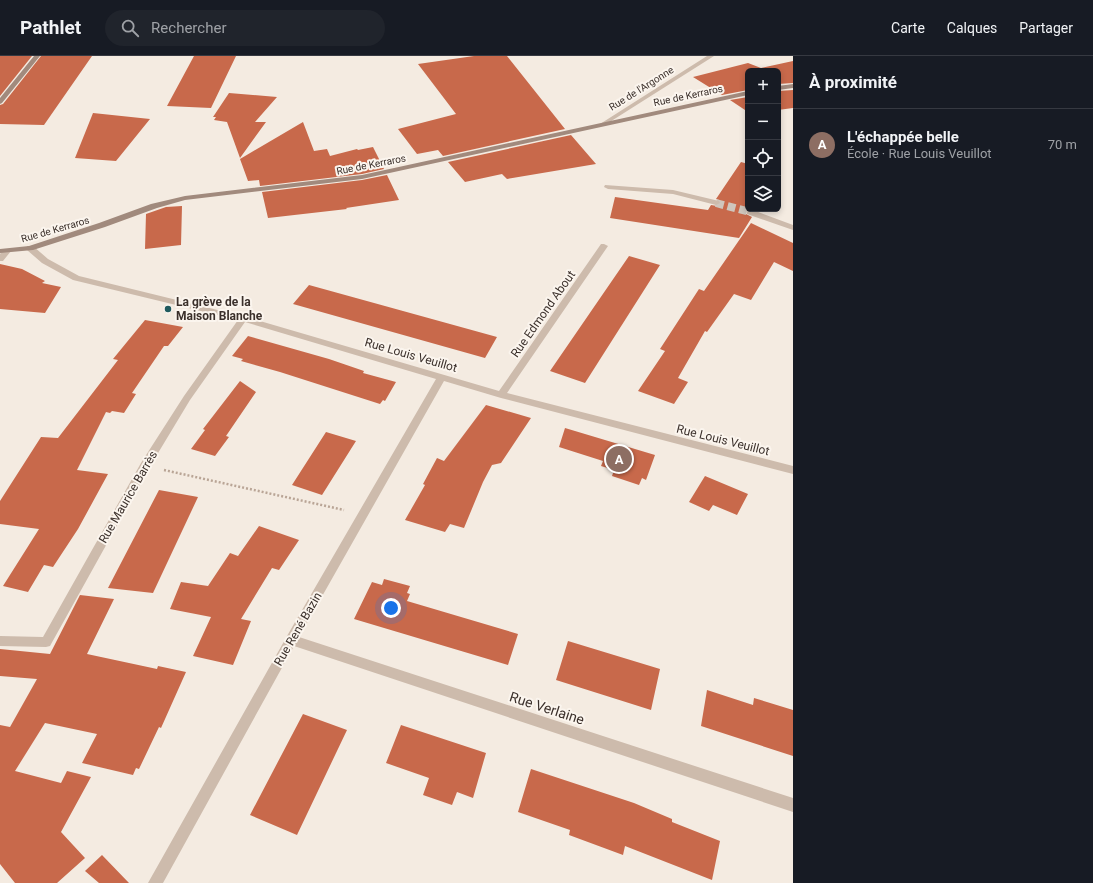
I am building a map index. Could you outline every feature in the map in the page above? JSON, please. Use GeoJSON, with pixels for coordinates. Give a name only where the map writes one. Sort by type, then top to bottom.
{"type":"FeatureCollection","features":[{"type":"Feature","properties":{"kind":"street"},"geometry":{"type":"LineString","coordinates":[[0,102],[37,56]]}},
{"type":"Feature","properties":{"kind":"street","name":"Rue de l'Argonne"},"geometry":{"type":"LineString","coordinates":[[603,124],[711,56]]}},
{"type":"Feature","properties":{"kind":"street"},"geometry":{"type":"LineString","coordinates":[[781,88],[793,86]]}},
{"type":"Feature","properties":{"kind":"street","name":"Rue de Kerraros"},"geometry":{"type":"LineString","coordinates":[[3,251],[30,248],[102,225],[154,206],[185,198],[362,177],[745,94]]}},
{"type":"Feature","properties":{"kind":"street"},"geometry":{"type":"LineString","coordinates":[[608,187],[673,192],[716,203]]}},
{"type":"Feature","properties":{"kind":"street"},"geometry":{"type":"LineString","coordinates":[[750,212],[793,228]]}},
{"type":"Feature","properties":{"kind":"street","name":"Rue Edmond About"},"geometry":{"type":"LineString","coordinates":[[501,396],[604,246]]}},
{"type":"Feature","properties":{"kind":"street","name":"Rue Louis Veuillot"},"geometry":{"type":"LineString","coordinates":[[30,248],[45,261],[76,278],[243,319],[442,377],[501,396],[793,470]]}},
{"type":"Feature","properties":{"kind":"street"},"geometry":{"type":"LineString","coordinates":[[0,259],[3,251]]}},
{"type":"Feature","properties":{"kind":"street","name":"Rue Maurice Barrès"},"geometry":{"type":"LineString","coordinates":[[0,641],[46,642],[146,466],[188,398],[243,319]]}},
{"type":"Feature","properties":{"kind":"street","name":"Rue René Bazin"},"geometry":{"type":"LineString","coordinates":[[155,883],[291,640],[442,377]]}},
{"type":"Feature","properties":{"kind":"street","name":"Rue Verlaine"},"geometry":{"type":"LineString","coordinates":[[291,640],[793,805]]}},
{"type":"Feature","properties":{"kind":"path"},"geometry":{"type":"LineString","coordinates":[[146,466],[364,515]]}},
{"type":"Feature","properties":{"kind":"building"},"geometry":{"type":"Polygon","coordinates":[[[0,56],[32,56],[0,96],[0,56]]]}},
{"type":"Feature","properties":{"kind":"building"},"geometry":{"type":"Polygon","coordinates":[[[41,56],[92,56],[44,125],[0,124],[0,105],[3,104],[41,56]]]}},
{"type":"Feature","properties":{"kind":"building"},"geometry":{"type":"Polygon","coordinates":[[[194,56],[236,56],[211,108],[167,106],[194,56]]]}},
{"type":"Feature","properties":{"kind":"building"},"geometry":{"type":"Polygon","coordinates":[[[474,56],[507,56],[565,129],[443,156],[438,150],[417,154],[398,129],[456,114],[418,64],[474,56]]]}},
{"type":"Feature","properties":{"kind":"building"},"geometry":{"type":"Polygon","coordinates":[[[793,61],[793,83],[781,84],[781,68],[761,68],[793,61]]]}},
{"type":"Feature","properties":{"kind":"building"},"geometry":{"type":"Polygon","coordinates":[[[748,63],[761,68],[745,68],[745,91],[722,95],[693,77],[748,63]]]}},
{"type":"Feature","properties":{"kind":"building"},"geometry":{"type":"Polygon","coordinates":[[[793,90],[793,108],[781,110],[781,91],[793,90]]]}},
{"type":"Feature","properties":{"kind":"building"},"geometry":{"type":"Polygon","coordinates":[[[229,93],[277,97],[255,122],[266,122],[240,158],[227,122],[214,120],[216,117],[213,117],[229,93]]]}},
{"type":"Feature","properties":{"kind":"building"},"geometry":{"type":"Polygon","coordinates":[[[745,98],[745,110],[730,100],[745,98]]]}},
{"type":"Feature","properties":{"kind":"building"},"geometry":{"type":"Polygon","coordinates":[[[93,113],[150,119],[116,161],[75,158],[93,113]]]}},
{"type":"Feature","properties":{"kind":"building"},"geometry":{"type":"Polygon","coordinates":[[[303,122],[314,151],[327,149],[330,156],[357,149],[373,147],[384,169],[362,174],[260,186],[259,180],[248,181],[240,159],[303,122]]]}},
{"type":"Feature","properties":{"kind":"building"},"geometry":{"type":"Polygon","coordinates":[[[571,135],[596,164],[507,179],[502,174],[465,182],[448,162],[571,135]]]}},
{"type":"Feature","properties":{"kind":"building"},"geometry":{"type":"Polygon","coordinates":[[[741,162],[745,163],[745,212],[752,217],[739,238],[610,218],[615,197],[708,210],[711,205],[717,206],[721,202],[716,199],[741,162]]]}},
{"type":"Feature","properties":{"kind":"building"},"geometry":{"type":"Polygon","coordinates":[[[387,175],[399,200],[346,208],[347,209],[268,218],[262,192],[362,180],[387,175]]]}},
{"type":"Feature","properties":{"kind":"building"},"geometry":{"type":"Polygon","coordinates":[[[182,206],[181,245],[145,249],[146,214],[166,207],[182,206]]]}},
{"type":"Feature","properties":{"kind":"building"},"geometry":{"type":"Polygon","coordinates":[[[751,223],[793,243],[793,271],[774,262],[751,300],[734,294],[707,332],[705,331],[678,378],[688,382],[674,404],[638,391],[665,351],[660,349],[699,289],[704,291],[751,223]]]}},
{"type":"Feature","properties":{"kind":"building"},"geometry":{"type":"Polygon","coordinates":[[[629,256],[660,265],[585,383],[550,371],[629,256]]]}},
{"type":"Feature","properties":{"kind":"building"},"geometry":{"type":"Polygon","coordinates":[[[0,264],[22,269],[45,281],[42,283],[61,287],[45,313],[0,309],[0,264]]]}},
{"type":"Feature","properties":{"kind":"building"},"geometry":{"type":"Polygon","coordinates":[[[309,285],[497,337],[485,358],[293,304],[309,285]]]}},
{"type":"Feature","properties":{"kind":"building"},"geometry":{"type":"Polygon","coordinates":[[[145,320],[183,327],[168,346],[164,346],[132,393],[136,394],[124,413],[112,411],[110,413],[106,412],[77,470],[108,474],[78,529],[53,567],[44,565],[28,592],[3,586],[39,529],[0,524],[0,501],[41,437],[58,438],[118,360],[113,359],[145,320]]]}},
{"type":"Feature","properties":{"kind":"building"},"geometry":{"type":"Polygon","coordinates":[[[248,336],[329,359],[364,371],[363,373],[396,382],[385,401],[383,400],[380,404],[241,361],[243,359],[232,356],[248,336]]]}},
{"type":"Feature","properties":{"kind":"building"},"geometry":{"type":"Polygon","coordinates":[[[240,381],[256,392],[226,436],[229,437],[215,456],[191,449],[205,430],[203,429],[240,381]]]}},
{"type":"Feature","properties":{"kind":"building"},"geometry":{"type":"Polygon","coordinates":[[[486,405],[531,418],[501,463],[492,465],[483,482],[464,528],[450,524],[445,532],[405,520],[425,485],[423,484],[437,458],[444,461],[486,405]]]}},
{"type":"Feature","properties":{"kind":"building"},"geometry":{"type":"Polygon","coordinates":[[[565,428],[655,455],[646,480],[642,478],[639,485],[612,476],[614,470],[601,466],[603,461],[559,447],[565,428]]]}},
{"type":"Feature","properties":{"kind":"building"},"geometry":{"type":"Polygon","coordinates":[[[326,432],[356,441],[322,495],[292,485],[326,432]]]}},
{"type":"Feature","properties":{"kind":"building"},"geometry":{"type":"Polygon","coordinates":[[[705,476],[748,494],[737,515],[713,505],[709,511],[689,502],[705,476]]]}},
{"type":"Feature","properties":{"kind":"building"},"geometry":{"type":"Polygon","coordinates":[[[159,490],[198,497],[153,593],[108,588],[159,490]]]}},
{"type":"Feature","properties":{"kind":"building"},"geometry":{"type":"Polygon","coordinates":[[[259,526],[299,540],[279,570],[272,568],[241,619],[251,621],[233,665],[193,656],[211,617],[170,609],[181,582],[208,586],[230,553],[238,556],[259,526]]]}},
{"type":"Feature","properties":{"kind":"building"},"geometry":{"type":"Polygon","coordinates":[[[384,579],[410,586],[407,593],[410,594],[407,601],[518,634],[508,665],[354,619],[372,582],[382,585],[384,579]]]}},
{"type":"Feature","properties":{"kind":"building"},"geometry":{"type":"Polygon","coordinates":[[[80,595],[114,599],[87,654],[157,669],[158,666],[186,672],[161,728],[159,727],[139,769],[136,768],[133,775],[82,763],[97,734],[45,723],[15,771],[61,783],[67,771],[91,777],[61,832],[85,858],[57,883],[15,883],[0,864],[0,725],[10,727],[37,679],[0,676],[0,649],[50,654],[80,595]]]}},
{"type":"Feature","properties":{"kind":"building"},"geometry":{"type":"Polygon","coordinates":[[[568,641],[660,669],[651,710],[556,680],[568,641]]]}},
{"type":"Feature","properties":{"kind":"building"},"geometry":{"type":"Polygon","coordinates":[[[707,690],[753,705],[754,698],[793,710],[793,756],[701,726],[707,690]]]}},
{"type":"Feature","properties":{"kind":"building"},"geometry":{"type":"Polygon","coordinates":[[[303,714],[347,730],[297,835],[250,815],[303,714]]]}},
{"type":"Feature","properties":{"kind":"building"},"geometry":{"type":"Polygon","coordinates":[[[401,725],[486,753],[473,798],[457,792],[452,805],[423,795],[429,778],[386,763],[401,725]]]}},
{"type":"Feature","properties":{"kind":"building"},"geometry":{"type":"Polygon","coordinates":[[[531,769],[634,803],[672,819],[672,822],[720,841],[712,880],[625,846],[623,855],[569,835],[570,830],[518,812],[531,769]]]}},
{"type":"Feature","properties":{"kind":"building"},"geometry":{"type":"Polygon","coordinates":[[[102,855],[129,883],[99,883],[85,871],[102,855]]]}},
{"type":"Feature","properties":{"kind":"tunnel"},"geometry":{"type":"LineString","coordinates":[[716,203],[745,211]]}},
{"type":"Feature","properties":{"kind":"place","name":"La grève de la Maison Blanche"},"geometry":{"type":"Point","coordinates":[168,309]}},
{"type":"Feature","properties":{"kind":"place","name":"L'échappée belle"},"geometry":{"type":"Point","coordinates":[619,459]}}]}
